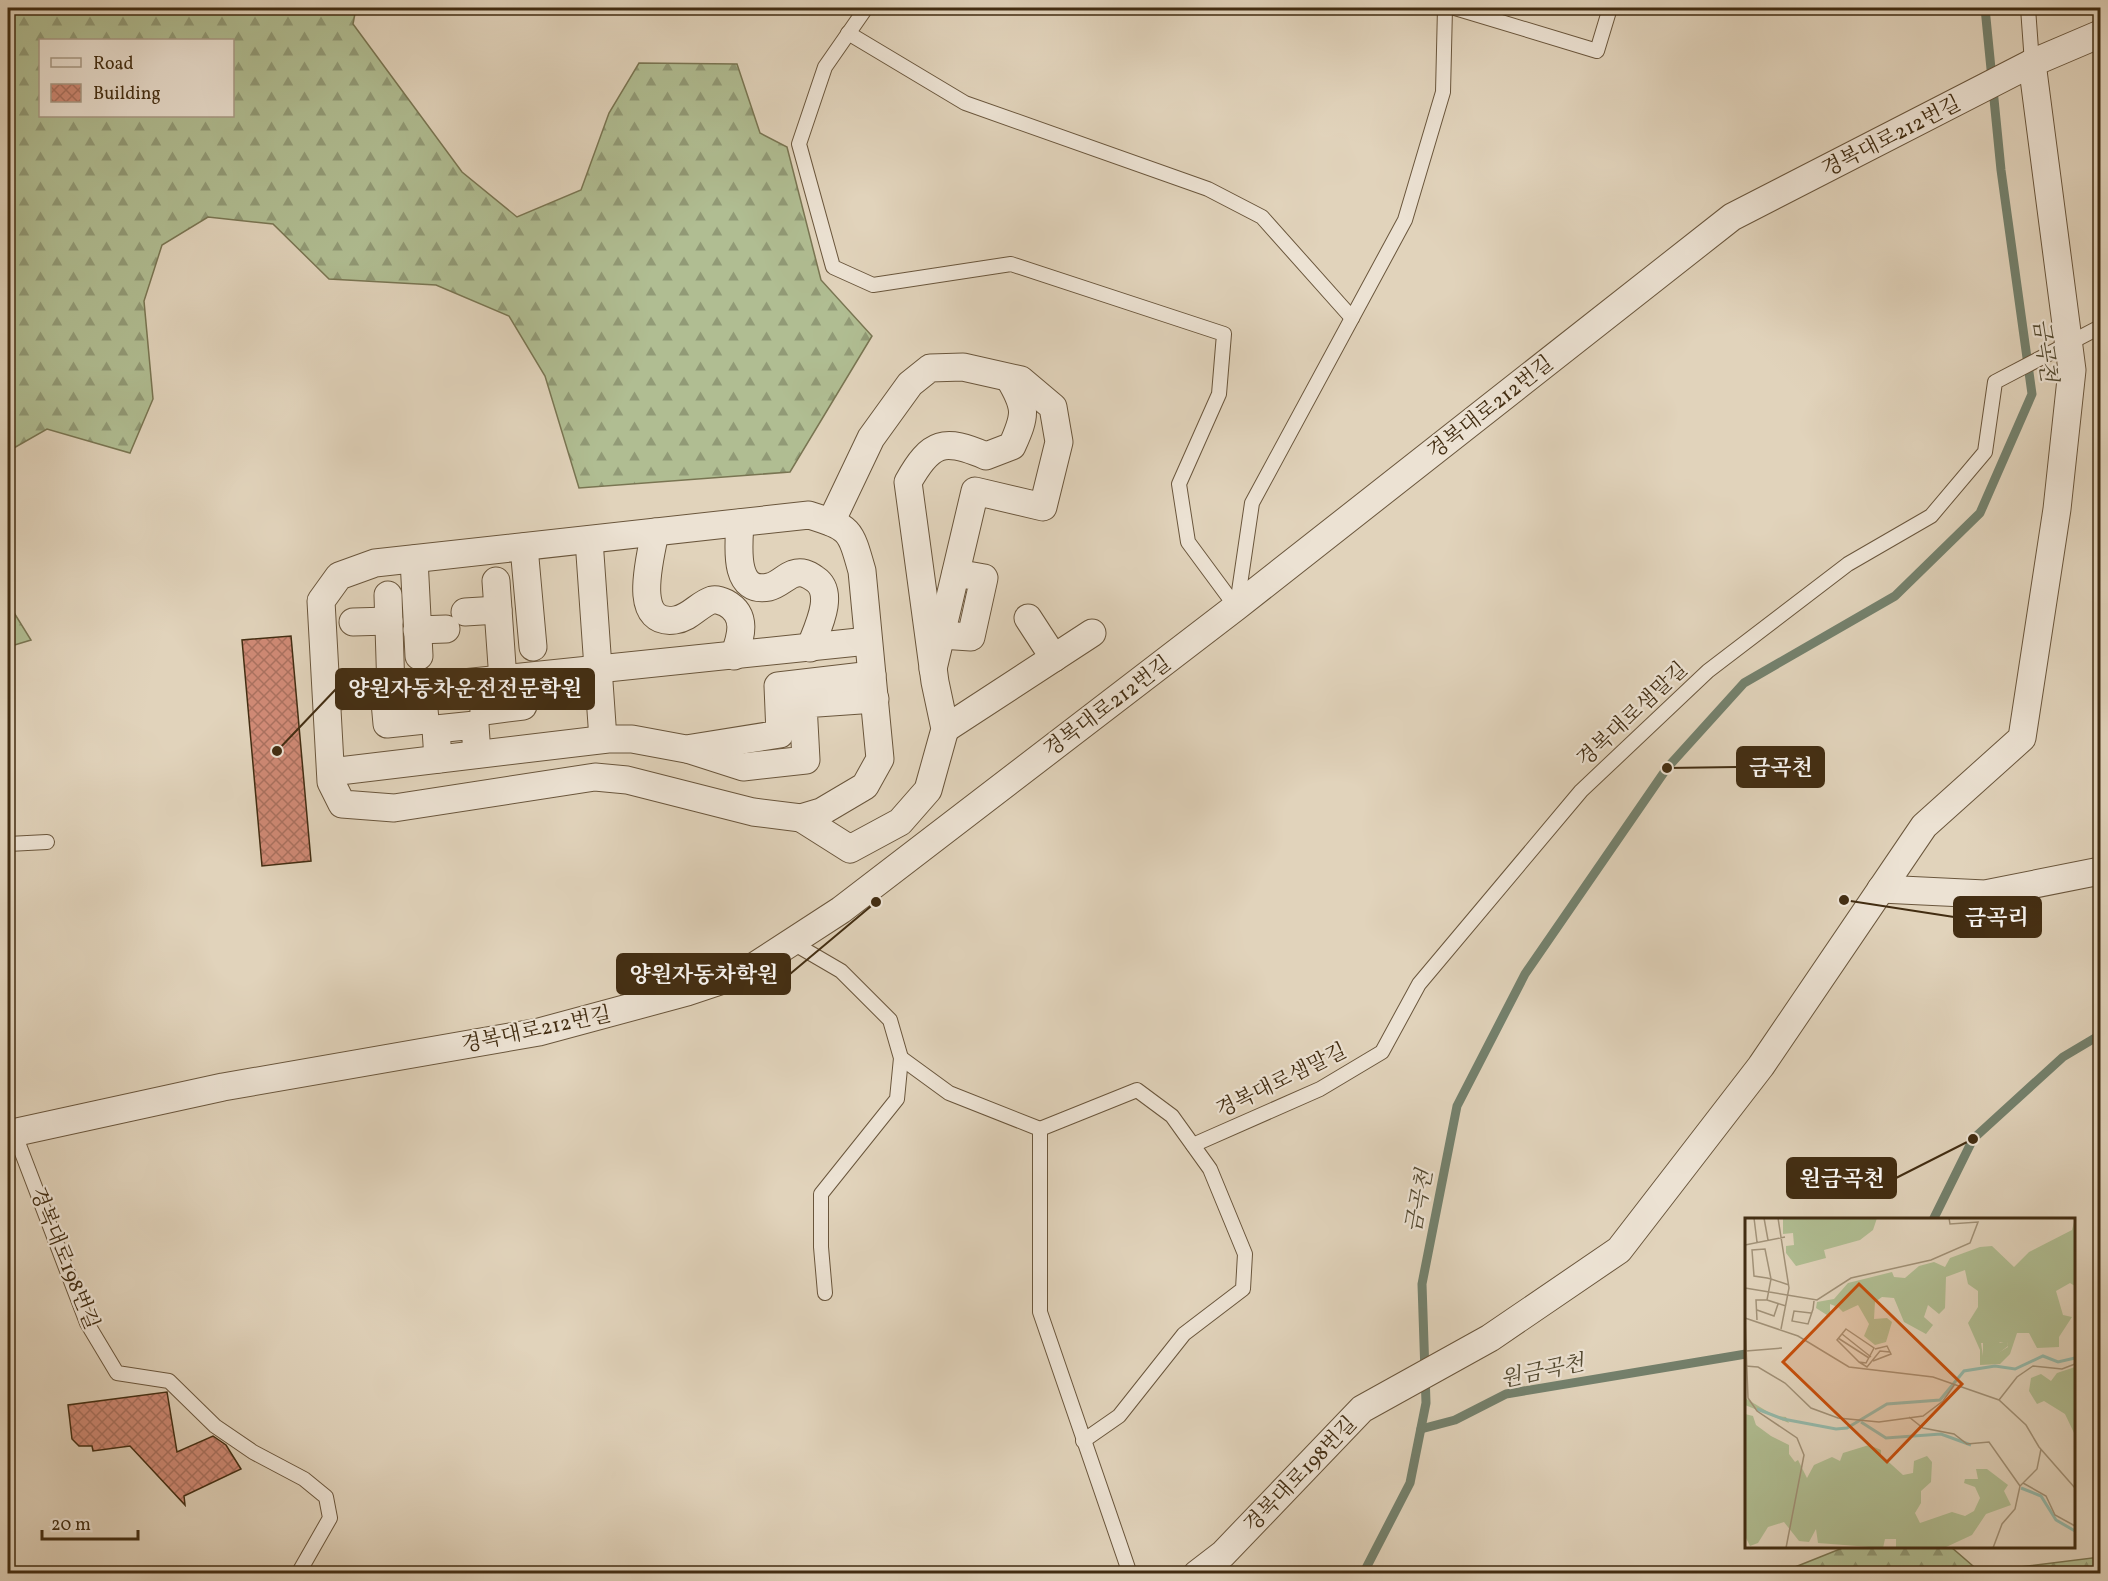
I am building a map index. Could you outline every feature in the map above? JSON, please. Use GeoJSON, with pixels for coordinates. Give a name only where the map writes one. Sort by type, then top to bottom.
{"type":"FeatureCollection","features":[{"type":"Feature","properties":{"kind":"street","name":"경복대로212번길"},"geometry":{"type":"LineString","coordinates":[[11,1133],[223,1087],[539,1032],[687,993],[744,973],[793,943],[883,877],[1236,607],[1732,217],[2032,63],[2100,34]]}},
{"type":"Feature","properties":{"kind":"street","name":"경복대로198번길"},"geometry":{"type":"LineString","coordinates":[[1197,1574],[1223,1554],[1362,1409],[1490,1338],[1619,1250],[1761,1066],[1924,826],[2022,738],[2057,509],[2072,370],[2063,348],[2032,63]]}},
{"type":"Feature","properties":{"kind":"street"},"geometry":{"type":"LineString","coordinates":[[831,522],[871,438],[910,384],[930,368],[963,367],[1021,380],[1053,407],[1059,442],[1042,507],[975,491],[933,669]]}},
{"type":"Feature","properties":{"kind":"street"},"geometry":{"type":"LineString","coordinates":[[801,818],[850,849],[900,822],[928,790],[945,729],[933,669],[908,482],[918,464],[939,446],[960,444],[986,456],[1012,446],[1024,420],[1023,400],[1009,378]]}},
{"type":"Feature","properties":{"kind":"street"},"geometry":{"type":"LineString","coordinates":[[809,515],[831,522],[842,525],[854,543],[862,571],[880,759],[865,786],[821,812],[801,818],[753,812],[627,780],[595,777],[394,808],[342,804],[332,782],[321,601],[339,576],[375,563],[809,515]]}},
{"type":"Feature","properties":{"kind":"street"},"geometry":{"type":"LineString","coordinates":[[741,523],[738,557],[740,572],[747,581],[757,587],[768,587],[793,574],[807,573],[821,582],[824,594],[823,612],[810,648]]}},
{"type":"Feature","properties":{"kind":"street"},"geometry":{"type":"LineString","coordinates":[[655,532],[646,592],[649,608],[661,619],[674,620],[712,600],[722,601],[733,607],[741,621],[741,636],[734,656]]}},
{"type":"Feature","properties":{"kind":"street"},"geometry":{"type":"LineString","coordinates":[[588,540],[603,739]]}},
{"type":"Feature","properties":{"kind":"street"},"geometry":{"type":"LineString","coordinates":[[524,547],[541,614],[533,647]]}},
{"type":"Feature","properties":{"kind":"street"},"geometry":{"type":"LineString","coordinates":[[414,559],[418,643],[455,620],[498,610]]}},
{"type":"Feature","properties":{"kind":"street"},"geometry":{"type":"LineString","coordinates":[[496,582],[502,680]]}},
{"type":"Feature","properties":{"kind":"street"},"geometry":{"type":"LineString","coordinates":[[353,622],[388,608],[387,724],[424,720],[422,688],[868,641]]}},
{"type":"Feature","properties":{"kind":"street"},"geometry":{"type":"LineString","coordinates":[[1028,618],[1054,658]]}},
{"type":"Feature","properties":{"kind":"street"},"geometry":{"type":"LineString","coordinates":[[945,729],[1092,633]]}},
{"type":"Feature","properties":{"kind":"street"},"geometry":{"type":"LineString","coordinates":[[686,749],[780,734],[778,686],[874,687]]}},
{"type":"Feature","properties":{"kind":"street"},"geometry":{"type":"LineString","coordinates":[[331,772],[603,739],[632,739],[686,749],[743,767],[806,760],[803,704],[874,687]]}},
{"type":"Feature","properties":{"kind":"street"},"geometry":{"type":"LineString","coordinates":[[328,697],[387,691]]}},
{"type":"Feature","properties":{"kind":"street"},"geometry":{"type":"LineString","coordinates":[[866,839],[883,877]]}},
{"type":"Feature","properties":{"kind":"street"},"geometry":{"type":"LineString","coordinates":[[1881,889],[1985,894],[2100,871]]}},
{"type":"Feature","properties":{"kind":"lane"},"geometry":{"type":"LineString","coordinates":[[866,8],[825,67],[799,144],[832,267],[873,285],[1011,264],[1224,334],[1219,394],[1179,484],[1188,542],[1236,607]]}},
{"type":"Feature","properties":{"kind":"lane"},"geometry":{"type":"LineString","coordinates":[[1236,607],[1252,503],[1405,220],[1443,92],[1445,8]]}},
{"type":"Feature","properties":{"kind":"lane"},"geometry":{"type":"LineString","coordinates":[[1455,8],[1597,51],[1610,8]]}},
{"type":"Feature","properties":{"kind":"lane"},"geometry":{"type":"LineString","coordinates":[[2028,8],[2032,63]]}},
{"type":"Feature","properties":{"kind":"lane"},"geometry":{"type":"LineString","coordinates":[[848,33],[965,104],[1208,189],[1262,217],[1352,318]]}},
{"type":"Feature","properties":{"kind":"lane","name":"경복대로샘말길"},"geometry":{"type":"LineString","coordinates":[[1193,1145],[1320,1089],[1382,1052],[1419,984],[1581,791],[1708,671],[1848,564],[1931,516],[1985,452],[1995,382],[2100,327]]}},
{"type":"Feature","properties":{"kind":"lane"},"geometry":{"type":"LineString","coordinates":[[8,844],[47,842]]}},
{"type":"Feature","properties":{"kind":"lane"},"geometry":{"type":"LineString","coordinates":[[793,943],[841,971],[890,1020],[902,1058],[897,1099],[821,1194],[821,1246],[825,1293]]}},
{"type":"Feature","properties":{"kind":"lane"},"geometry":{"type":"LineString","coordinates":[[902,1058],[950,1093],[1040,1129],[1137,1090],[1172,1116],[1210,1169],[1245,1254],[1243,1289],[1184,1334],[1119,1416],[1083,1441]]}},
{"type":"Feature","properties":{"kind":"lane"},"geometry":{"type":"LineString","coordinates":[[1040,1129],[1040,1312],[1130,1574]]}},
{"type":"Feature","properties":{"kind":"lane","name":"경복대로198번길"},"geometry":{"type":"LineString","coordinates":[[11,1133],[87,1323],[117,1372],[169,1381],[215,1426],[253,1452],[304,1479],[326,1497],[330,1518],[297,1574]]}},
{"type":"Feature","properties":{"kind":"green space"},"geometry":{"type":"Polygon","coordinates":[[[8,8],[356,8],[353,24],[462,172],[517,217],[581,190],[609,113],[639,63],[737,64],[760,133],[787,147],[821,280],[872,336],[790,472],[579,488],[545,376],[509,316],[436,285],[329,279],[273,224],[208,217],[162,245],[144,301],[153,399],[130,453],[47,429],[12,449],[14,533],[8,527],[8,8]]]}},
{"type":"Feature","properties":{"kind":"green space"},"geometry":{"type":"Polygon","coordinates":[[[8,603],[31,640],[8,647],[8,603]]]}},
{"type":"Feature","properties":{"kind":"green space"},"geometry":{"type":"Polygon","coordinates":[[[1842,1548],[1952,1548],[1980,1572],[2100,1557],[2100,1573],[1780,1573],[1842,1548]]]}},
{"type":"Feature","properties":{"kind":"building"},"geometry":{"type":"Polygon","coordinates":[[[291,636],[311,861],[262,866],[242,640],[291,636]]]}},
{"type":"Feature","properties":{"kind":"building"},"geometry":{"type":"Polygon","coordinates":[[[167,1392],[177,1452],[213,1436],[226,1445],[241,1469],[184,1496],[185,1505],[130,1446],[93,1451],[92,1446],[79,1446],[72,1439],[68,1405],[167,1392]]]}},
{"type":"Feature","properties":{"kind":"waterway","name":"금곡천"},"geometry":{"type":"LineString","coordinates":[[1363,1574],[1410,1483],[1426,1403],[1422,1284],[1457,1106],[1525,974],[1667,768],[1744,683],[1895,596],[1980,513],[2032,394],[2001,170],[1985,8]]}},
{"type":"Feature","properties":{"kind":"waterway","name":"원금곡천"},"geometry":{"type":"LineString","coordinates":[[1934,1218],[1973,1139],[2063,1057],[2100,1035]]}},
{"type":"Feature","properties":{"kind":"waterway","name":"원금곡천"},"geometry":{"type":"LineString","coordinates":[[1421,1429],[1455,1420],[1506,1394],[1745,1354]]}},
{"type":"Feature","properties":{"kind":"place","name":"양원자동차운전전문학원"},"geometry":{"type":"Point","coordinates":[277,751]}},
{"type":"Feature","properties":{"kind":"place","name":"금곡천"},"geometry":{"type":"Point","coordinates":[1667,768]}},
{"type":"Feature","properties":{"kind":"place","name":"금곡리"},"geometry":{"type":"Point","coordinates":[1844,900]}},
{"type":"Feature","properties":{"kind":"place","name":"양원자동차학원"},"geometry":{"type":"Point","coordinates":[876,902]}},
{"type":"Feature","properties":{"kind":"place","name":"원금곡천"},"geometry":{"type":"Point","coordinates":[1973,1139]}}]}
